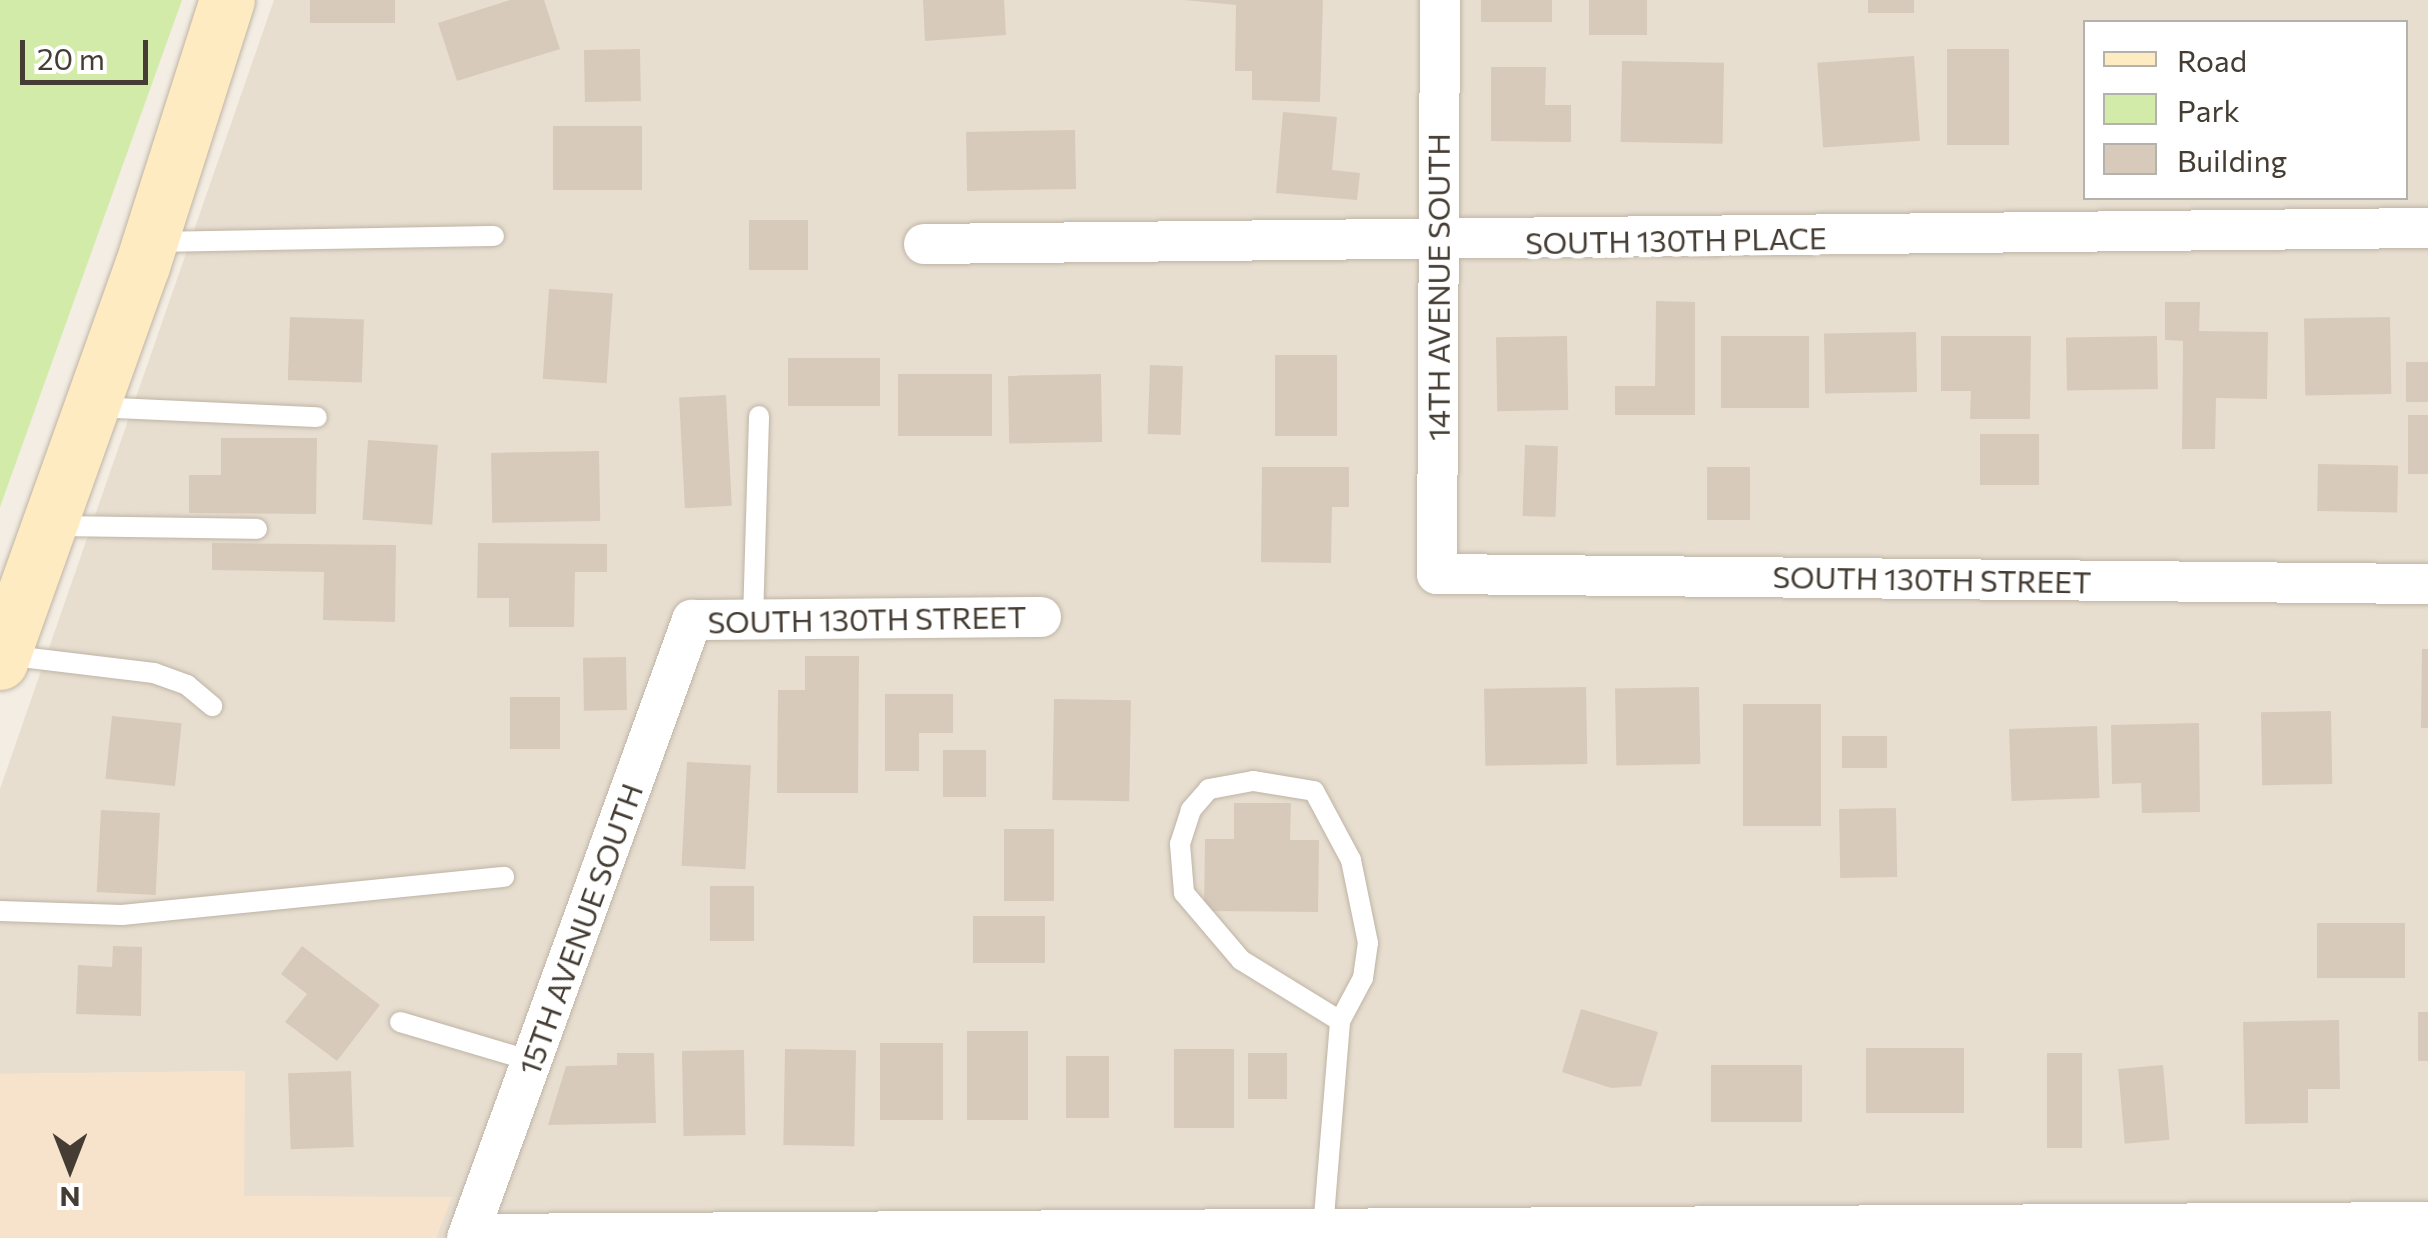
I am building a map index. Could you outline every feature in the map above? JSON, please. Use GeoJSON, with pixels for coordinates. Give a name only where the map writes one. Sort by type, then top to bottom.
{"type":"FeatureCollection","features":[{"type":"Feature","properties":{"kind":"main road"},"geometry":{"type":"LineString","coordinates":[[1,659],[149,242],[227,0]]}},
{"type":"Feature","properties":{"kind":"street","name":"14TH AVENUE SOUTH"},"geometry":{"type":"LineString","coordinates":[[1437,574],[1440,0]]}},
{"type":"Feature","properties":{"kind":"street","name":"SOUTH 130TH PLACE"},"geometry":{"type":"LineString","coordinates":[[924,244],[1439,243],[2428,228]]}},
{"type":"Feature","properties":{"kind":"street","name":"SOUTH 130TH STREET"},"geometry":{"type":"LineString","coordinates":[[1437,574],[2428,584]]}},
{"type":"Feature","properties":{"kind":"street","name":"SOUTH 130TH STREET"},"geometry":{"type":"LineString","coordinates":[[692,620],[1041,617]]}},
{"type":"Feature","properties":{"kind":"street","name":"15TH AVENUE SOUTH"},"geometry":{"type":"LineString","coordinates":[[468,1236],[692,620]]}},
{"type":"Feature","properties":{"kind":"street"},"geometry":{"type":"LineString","coordinates":[[468,1236],[1323,1228],[1400,1233],[2428,1222]]}},
{"type":"Feature","properties":{"kind":"lane"},"geometry":{"type":"LineString","coordinates":[[149,242],[238,245],[494,236]]}},
{"type":"Feature","properties":{"kind":"lane"},"geometry":{"type":"LineString","coordinates":[[91,407],[171,416],[317,417]]}},
{"type":"Feature","properties":{"kind":"lane"},"geometry":{"type":"LineString","coordinates":[[752,620],[759,416]]}},
{"type":"Feature","properties":{"kind":"lane"},"geometry":{"type":"LineString","coordinates":[[48,526],[257,529]]}},
{"type":"Feature","properties":{"kind":"lane"},"geometry":{"type":"LineString","coordinates":[[1,659],[154,673],[187,684],[212,706]]}},
{"type":"Feature","properties":{"kind":"lane"},"geometry":{"type":"LineString","coordinates":[[1323,1228],[1340,1021],[1363,978],[1368,943],[1351,860],[1328,808],[1314,791],[1290,783],[1210,789],[1191,810],[1180,844],[1184,893],[1240,960],[1340,1021]]}},
{"type":"Feature","properties":{"kind":"lane"},"geometry":{"type":"LineString","coordinates":[[0,911],[122,915],[504,878]]}},
{"type":"Feature","properties":{"kind":"lane"},"geometry":{"type":"LineString","coordinates":[[400,1022],[532,1061]]}},
{"type":"Feature","properties":{"kind":"shaded area"},"geometry":{"type":"Polygon","coordinates":[[[274,0],[2428,0],[2428,1238],[436,1238],[451,1198],[244,1196],[244,1071],[0,1074],[0,789],[274,0]]]}},
{"type":"Feature","properties":{"kind":"shaded area"},"geometry":{"type":"Polygon","coordinates":[[[245,1071],[244,1196],[452,1197],[436,1238],[0,1238],[0,1074],[245,1071]]]}},
{"type":"Feature","properties":{"kind":"green space"},"geometry":{"type":"Polygon","coordinates":[[[0,0],[182,0],[0,507],[0,0]]]}},
{"type":"Feature","properties":{"kind":"building"},"geometry":{"type":"Polygon","coordinates":[[[310,0],[395,0],[395,23],[310,23],[310,0]]]}},
{"type":"Feature","properties":{"kind":"building"},"geometry":{"type":"Polygon","coordinates":[[[510,0],[544,0],[560,49],[457,81],[438,23],[510,0]]]}},
{"type":"Feature","properties":{"kind":"building"},"geometry":{"type":"Polygon","coordinates":[[[923,0],[1004,0],[1006,35],[925,41],[923,0]]]}},
{"type":"Feature","properties":{"kind":"building"},"geometry":{"type":"Polygon","coordinates":[[[1184,0],[1323,0],[1320,102],[1252,100],[1252,71],[1235,71],[1236,5],[1184,0]]]}},
{"type":"Feature","properties":{"kind":"building"},"geometry":{"type":"Polygon","coordinates":[[[1481,0],[1552,0],[1552,22],[1481,22],[1481,0]]]}},
{"type":"Feature","properties":{"kind":"building"},"geometry":{"type":"Polygon","coordinates":[[[1589,0],[1647,0],[1647,35],[1589,35],[1589,0]]]}},
{"type":"Feature","properties":{"kind":"building"},"geometry":{"type":"Polygon","coordinates":[[[1868,0],[1914,0],[1914,13],[1868,13],[1868,0]]]}},
{"type":"Feature","properties":{"kind":"building"},"geometry":{"type":"Polygon","coordinates":[[[640,49],[641,101],[585,102],[584,50],[640,49]]]}},
{"type":"Feature","properties":{"kind":"building"},"geometry":{"type":"Polygon","coordinates":[[[1947,49],[2009,49],[2009,145],[1947,145],[1947,49]]]}},
{"type":"Feature","properties":{"kind":"building"},"geometry":{"type":"Polygon","coordinates":[[[1914,56],[1920,141],[1823,148],[1817,63],[1914,56]]]}},
{"type":"Feature","properties":{"kind":"building"},"geometry":{"type":"Polygon","coordinates":[[[1622,61],[1724,63],[1723,144],[1621,142],[1622,61]]]}},
{"type":"Feature","properties":{"kind":"building"},"geometry":{"type":"Polygon","coordinates":[[[1491,67],[1546,67],[1545,105],[1571,105],[1571,142],[1491,141],[1491,67]]]}},
{"type":"Feature","properties":{"kind":"building"},"geometry":{"type":"Polygon","coordinates":[[[1283,112],[1337,117],[1332,170],[1360,173],[1357,200],[1276,193],[1283,112]]]}},
{"type":"Feature","properties":{"kind":"building"},"geometry":{"type":"Polygon","coordinates":[[[553,126],[642,126],[642,190],[553,190],[553,126]]]}},
{"type":"Feature","properties":{"kind":"building"},"geometry":{"type":"Polygon","coordinates":[[[1075,130],[1076,189],[967,191],[966,132],[1075,130]]]}},
{"type":"Feature","properties":{"kind":"building"},"geometry":{"type":"Polygon","coordinates":[[[749,220],[808,220],[808,270],[749,270],[749,220]]]}},
{"type":"Feature","properties":{"kind":"building"},"geometry":{"type":"Polygon","coordinates":[[[549,289],[613,293],[607,383],[543,379],[549,289]]]}},
{"type":"Feature","properties":{"kind":"building"},"geometry":{"type":"Polygon","coordinates":[[[1656,301],[1695,302],[1695,415],[1615,415],[1615,386],[1655,386],[1656,301]]]}},
{"type":"Feature","properties":{"kind":"building"},"geometry":{"type":"Polygon","coordinates":[[[2165,302],[2200,302],[2199,331],[2268,332],[2267,399],[2216,398],[2215,449],[2182,449],[2183,341],[2165,340],[2165,302]]]}},
{"type":"Feature","properties":{"kind":"building"},"geometry":{"type":"Polygon","coordinates":[[[290,317],[364,320],[362,383],[288,380],[290,317]]]}},
{"type":"Feature","properties":{"kind":"building"},"geometry":{"type":"Polygon","coordinates":[[[2390,317],[2391,394],[2305,395],[2304,319],[2390,317]]]}},
{"type":"Feature","properties":{"kind":"building"},"geometry":{"type":"Polygon","coordinates":[[[1916,332],[1917,392],[1825,394],[1824,334],[1916,332]]]}},
{"type":"Feature","properties":{"kind":"building"},"geometry":{"type":"Polygon","coordinates":[[[1567,336],[1568,410],[1497,411],[1496,337],[1567,336]]]}},
{"type":"Feature","properties":{"kind":"building"},"geometry":{"type":"Polygon","coordinates":[[[1721,336],[1809,336],[1809,408],[1721,408],[1721,336]]]}},
{"type":"Feature","properties":{"kind":"building"},"geometry":{"type":"Polygon","coordinates":[[[1941,336],[2031,336],[2030,419],[1970,419],[1971,391],[1941,391],[1941,336]]]}},
{"type":"Feature","properties":{"kind":"building"},"geometry":{"type":"Polygon","coordinates":[[[2157,336],[2158,389],[2067,391],[2066,338],[2157,336]]]}},
{"type":"Feature","properties":{"kind":"building"},"geometry":{"type":"Polygon","coordinates":[[[1275,355],[1337,355],[1337,436],[1275,436],[1275,355]]]}},
{"type":"Feature","properties":{"kind":"building"},"geometry":{"type":"Polygon","coordinates":[[[788,358],[880,358],[880,406],[788,406],[788,358]]]}},
{"type":"Feature","properties":{"kind":"building"},"geometry":{"type":"Polygon","coordinates":[[[2406,362],[2428,362],[2428,402],[2406,402],[2406,362]]]}},
{"type":"Feature","properties":{"kind":"building"},"geometry":{"type":"Polygon","coordinates":[[[1150,365],[1183,366],[1181,435],[1148,434],[1150,365]]]}},
{"type":"Feature","properties":{"kind":"building"},"geometry":{"type":"Polygon","coordinates":[[[898,374],[992,374],[992,436],[898,436],[898,374]]]}},
{"type":"Feature","properties":{"kind":"building"},"geometry":{"type":"Polygon","coordinates":[[[1101,374],[1102,442],[1009,444],[1008,376],[1101,374]]]}},
{"type":"Feature","properties":{"kind":"building"},"geometry":{"type":"Polygon","coordinates":[[[726,395],[732,506],[685,508],[679,397],[726,395]]]}},
{"type":"Feature","properties":{"kind":"building"},"geometry":{"type":"Polygon","coordinates":[[[2408,415],[2428,415],[2428,474],[2408,474],[2408,415]]]}},
{"type":"Feature","properties":{"kind":"building"},"geometry":{"type":"Polygon","coordinates":[[[1980,434],[2039,434],[2039,485],[1980,485],[1980,434]]]}},
{"type":"Feature","properties":{"kind":"building"},"geometry":{"type":"Polygon","coordinates":[[[221,438],[317,438],[316,514],[189,513],[189,475],[221,475],[221,438]]]}},
{"type":"Feature","properties":{"kind":"building"},"geometry":{"type":"Polygon","coordinates":[[[368,440],[438,445],[432,525],[362,520],[368,440]]]}},
{"type":"Feature","properties":{"kind":"building"},"geometry":{"type":"Polygon","coordinates":[[[1525,445],[1558,446],[1556,517],[1523,516],[1525,445]]]}},
{"type":"Feature","properties":{"kind":"building"},"geometry":{"type":"Polygon","coordinates":[[[599,451],[600,521],[492,523],[491,453],[599,451]]]}},
{"type":"Feature","properties":{"kind":"building"},"geometry":{"type":"Polygon","coordinates":[[[2318,464],[2398,465],[2397,512],[2317,511],[2318,464]]]}},
{"type":"Feature","properties":{"kind":"building"},"geometry":{"type":"Polygon","coordinates":[[[1262,467],[1349,467],[1349,507],[1332,507],[1331,563],[1261,562],[1262,467]]]}},
{"type":"Feature","properties":{"kind":"building"},"geometry":{"type":"Polygon","coordinates":[[[1707,467],[1750,467],[1750,520],[1707,520],[1707,467]]]}},
{"type":"Feature","properties":{"kind":"building"},"geometry":{"type":"Polygon","coordinates":[[[212,543],[396,545],[395,622],[323,620],[324,572],[212,570],[212,543]]]}},
{"type":"Feature","properties":{"kind":"building"},"geometry":{"type":"Polygon","coordinates":[[[478,543],[607,544],[607,572],[575,572],[574,627],[509,627],[509,598],[477,598],[478,543]]]}},
{"type":"Feature","properties":{"kind":"building"},"geometry":{"type":"Polygon","coordinates":[[[2422,649],[2428,649],[2428,728],[2421,728],[2422,649]]]}},
{"type":"Feature","properties":{"kind":"building"},"geometry":{"type":"Polygon","coordinates":[[[805,656],[859,656],[858,793],[777,793],[778,690],[805,690],[805,656]]]}},
{"type":"Feature","properties":{"kind":"building"},"geometry":{"type":"Polygon","coordinates":[[[626,657],[627,710],[584,711],[583,658],[626,657]]]}},
{"type":"Feature","properties":{"kind":"building"},"geometry":{"type":"Polygon","coordinates":[[[1586,687],[1587,764],[1485,766],[1484,689],[1586,687]]]}},
{"type":"Feature","properties":{"kind":"building"},"geometry":{"type":"Polygon","coordinates":[[[1699,687],[1700,764],[1616,765],[1615,688],[1699,687]]]}},
{"type":"Feature","properties":{"kind":"building"},"geometry":{"type":"Polygon","coordinates":[[[885,694],[953,694],[953,733],[919,733],[919,771],[885,771],[885,694]]]}},
{"type":"Feature","properties":{"kind":"building"},"geometry":{"type":"Polygon","coordinates":[[[510,697],[560,697],[560,749],[510,749],[510,697]]]}},
{"type":"Feature","properties":{"kind":"building"},"geometry":{"type":"Polygon","coordinates":[[[1054,699],[1131,700],[1129,801],[1052,800],[1054,699]]]}},
{"type":"Feature","properties":{"kind":"building"},"geometry":{"type":"Polygon","coordinates":[[[1743,704],[1821,704],[1821,826],[1743,826],[1743,704]]]}},
{"type":"Feature","properties":{"kind":"building"},"geometry":{"type":"Polygon","coordinates":[[[2331,711],[2332,784],[2262,785],[2261,712],[2331,711]]]}},
{"type":"Feature","properties":{"kind":"building"},"geometry":{"type":"Polygon","coordinates":[[[112,716],[182,723],[175,786],[105,779],[112,716]]]}},
{"type":"Feature","properties":{"kind":"building"},"geometry":{"type":"Polygon","coordinates":[[[2199,723],[2200,812],[2142,813],[2141,783],[2112,784],[2111,725],[2199,723]]]}},
{"type":"Feature","properties":{"kind":"building"},"geometry":{"type":"Polygon","coordinates":[[[2097,726],[2100,798],[2012,801],[2009,729],[2097,726]]]}},
{"type":"Feature","properties":{"kind":"building"},"geometry":{"type":"Polygon","coordinates":[[[1842,736],[1887,736],[1887,768],[1842,768],[1842,736]]]}},
{"type":"Feature","properties":{"kind":"building"},"geometry":{"type":"Polygon","coordinates":[[[943,750],[986,750],[986,797],[943,797],[943,750]]]}},
{"type":"Feature","properties":{"kind":"building"},"geometry":{"type":"Polygon","coordinates":[[[687,762],[751,765],[745,869],[682,866],[687,762]]]}},
{"type":"Feature","properties":{"kind":"building"},"geometry":{"type":"Polygon","coordinates":[[[1234,803],[1291,803],[1290,840],[1319,840],[1318,912],[1204,911],[1205,839],[1234,839],[1234,803]]]}},
{"type":"Feature","properties":{"kind":"building"},"geometry":{"type":"Polygon","coordinates":[[[1896,808],[1897,877],[1840,878],[1839,809],[1896,808]]]}},
{"type":"Feature","properties":{"kind":"building"},"geometry":{"type":"Polygon","coordinates":[[[101,810],[160,813],[156,895],[97,892],[101,810]]]}},
{"type":"Feature","properties":{"kind":"building"},"geometry":{"type":"Polygon","coordinates":[[[1004,829],[1054,829],[1054,901],[1004,901],[1004,829]]]}},
{"type":"Feature","properties":{"kind":"building"},"geometry":{"type":"Polygon","coordinates":[[[710,886],[754,886],[754,941],[710,941],[710,886]]]}},
{"type":"Feature","properties":{"kind":"building"},"geometry":{"type":"Polygon","coordinates":[[[973,916],[1045,916],[1045,963],[973,963],[973,916]]]}},
{"type":"Feature","properties":{"kind":"building"},"geometry":{"type":"Polygon","coordinates":[[[2317,923],[2405,923],[2405,978],[2317,978],[2317,923]]]}},
{"type":"Feature","properties":{"kind":"building"},"geometry":{"type":"Polygon","coordinates":[[[113,946],[142,947],[141,1016],[76,1014],[78,965],[112,967],[113,946]]]}},
{"type":"Feature","properties":{"kind":"building"},"geometry":{"type":"Polygon","coordinates":[[[302,946],[380,1005],[337,1061],[285,1022],[307,994],[281,974],[302,946]]]}},
{"type":"Feature","properties":{"kind":"building"},"geometry":{"type":"Polygon","coordinates":[[[1581,1009],[1658,1032],[1641,1086],[1611,1088],[1562,1072],[1581,1009]]]}},
{"type":"Feature","properties":{"kind":"building"},"geometry":{"type":"Polygon","coordinates":[[[2418,1012],[2428,1012],[2428,1061],[2418,1061],[2418,1012]]]}},
{"type":"Feature","properties":{"kind":"building"},"geometry":{"type":"Polygon","coordinates":[[[2339,1020],[2340,1089],[2308,1089],[2308,1123],[2245,1124],[2243,1022],[2339,1020]]]}},
{"type":"Feature","properties":{"kind":"building"},"geometry":{"type":"Polygon","coordinates":[[[967,1031],[1028,1031],[1028,1120],[967,1120],[967,1031]]]}},
{"type":"Feature","properties":{"kind":"building"},"geometry":{"type":"Polygon","coordinates":[[[880,1043],[943,1043],[943,1120],[880,1120],[880,1043]]]}},
{"type":"Feature","properties":{"kind":"building"},"geometry":{"type":"Polygon","coordinates":[[[1866,1048],[1964,1048],[1964,1113],[1866,1113],[1866,1048]]]}},
{"type":"Feature","properties":{"kind":"building"},"geometry":{"type":"Polygon","coordinates":[[[785,1049],[856,1050],[854,1146],[783,1145],[785,1049]]]}},
{"type":"Feature","properties":{"kind":"building"},"geometry":{"type":"Polygon","coordinates":[[[1174,1049],[1234,1049],[1234,1128],[1174,1128],[1174,1049]]]}},
{"type":"Feature","properties":{"kind":"building"},"geometry":{"type":"Polygon","coordinates":[[[744,1050],[745,1135],[683,1136],[682,1051],[744,1050]]]}},
{"type":"Feature","properties":{"kind":"building"},"geometry":{"type":"Polygon","coordinates":[[[617,1053],[654,1053],[656,1123],[548,1125],[566,1066],[617,1065],[617,1053]]]}},
{"type":"Feature","properties":{"kind":"building"},"geometry":{"type":"Polygon","coordinates":[[[1248,1053],[1287,1053],[1287,1099],[1248,1099],[1248,1053]]]}},
{"type":"Feature","properties":{"kind":"building"},"geometry":{"type":"Polygon","coordinates":[[[2047,1053],[2082,1053],[2082,1148],[2047,1148],[2047,1053]]]}},
{"type":"Feature","properties":{"kind":"building"},"geometry":{"type":"Polygon","coordinates":[[[1066,1056],[1109,1056],[1109,1118],[1066,1118],[1066,1056]]]}},
{"type":"Feature","properties":{"kind":"building"},"geometry":{"type":"Polygon","coordinates":[[[1711,1065],[1802,1065],[1802,1122],[1711,1122],[1711,1065]]]}},
{"type":"Feature","properties":{"kind":"building"},"geometry":{"type":"Polygon","coordinates":[[[2163,1065],[2170,1140],[2125,1144],[2118,1069],[2163,1065]]]}},
{"type":"Feature","properties":{"kind":"building"},"geometry":{"type":"Polygon","coordinates":[[[351,1071],[354,1147],[291,1149],[288,1073],[351,1071]]]}}]}
